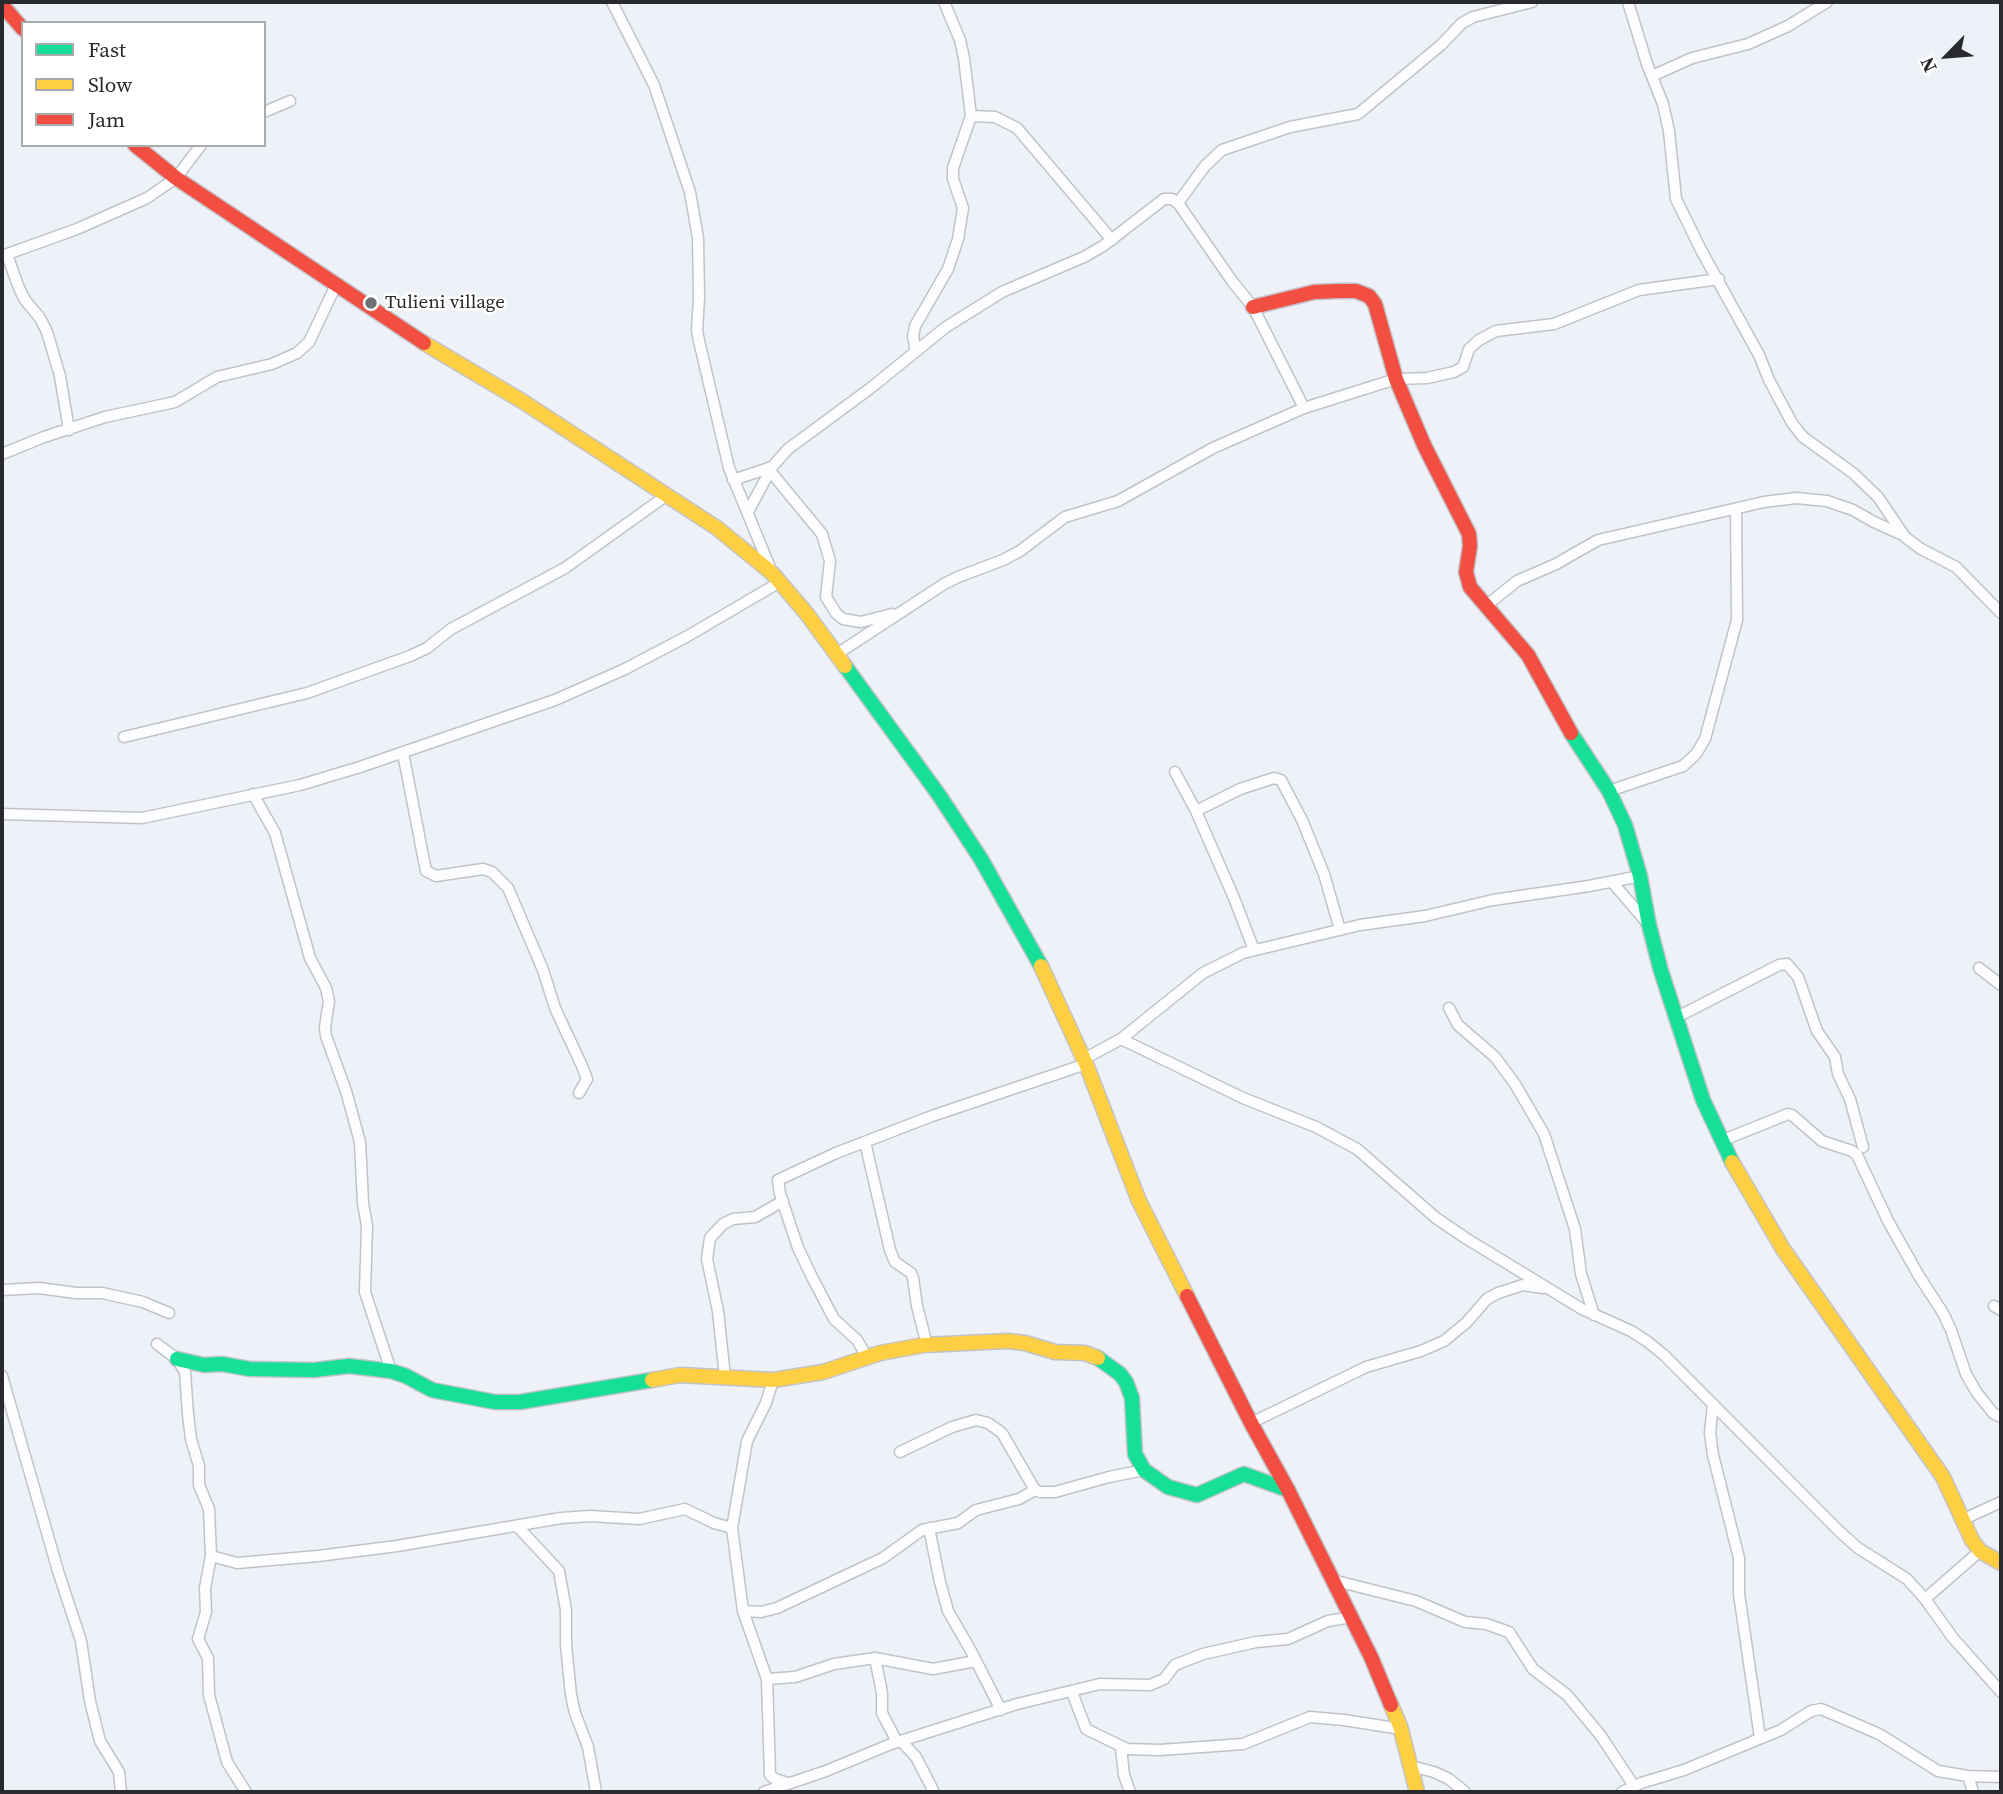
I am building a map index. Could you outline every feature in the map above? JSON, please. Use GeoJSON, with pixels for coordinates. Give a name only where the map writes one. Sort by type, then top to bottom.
{"type":"FeatureCollection","features":[{"type":"Feature","properties":{"kind":"street"},"geometry":{"type":"LineString","coordinates":[[612,2],[654,85],[690,192],[698,238],[697,330],[713,407],[733,480],[776,577]]}},
{"type":"Feature","properties":{"kind":"street"},"geometry":{"type":"LineString","coordinates":[[916,351],[912,337],[915,326],[948,269],[958,239],[963,208],[953,179],[953,168],[971,116],[960,40],[944,2]]}},
{"type":"Feature","properties":{"kind":"street"},"geometry":{"type":"LineString","coordinates":[[1178,203],[1205,166],[1222,150],[1290,127],[1358,114],[1441,45],[1462,23],[1473,17],[1532,2]]}},
{"type":"Feature","properties":{"kind":"street"},"geometry":{"type":"LineString","coordinates":[[1628,2],[1667,120],[1676,199],[1759,355],[1779,401],[1798,433],[1853,473],[1878,497],[1905,537]]}},
{"type":"Feature","properties":{"kind":"street"},"geometry":{"type":"LineString","coordinates":[[1652,76],[1692,58],[1748,44],[1788,26],[1827,2]]}},
{"type":"Feature","properties":{"kind":"street"},"geometry":{"type":"LineString","coordinates":[[2,5],[21,28]]}},
{"type":"Feature","properties":{"kind":"street"},"geometry":{"type":"LineString","coordinates":[[266,111],[290,101]]}},
{"type":"Feature","properties":{"kind":"street"},"geometry":{"type":"LineString","coordinates":[[971,116],[995,117],[1017,128],[1112,240]]}},
{"type":"Feature","properties":{"kind":"street"},"geometry":{"type":"LineString","coordinates":[[137,147],[176,178],[433,349],[522,401],[717,528],[776,577],[837,653],[939,795],[981,859],[1040,964],[1085,1062],[1137,1197],[1352,1617],[1390,1700],[1401,1730],[1417,1792]]}},
{"type":"Feature","properties":{"kind":"street"},"geometry":{"type":"LineString","coordinates":[[69,430],[60,376],[47,332],[40,318],[25,300],[4,256],[127,208],[159,191],[176,178],[199,147]]}},
{"type":"Feature","properties":{"kind":"street"},"geometry":{"type":"LineString","coordinates":[[748,512],[771,469],[788,449],[946,327],[1002,292],[1084,257],[1112,240],[1164,199],[1172,199],[1178,203],[1253,307],[1304,408]]}},
{"type":"Feature","properties":{"kind":"street"},"geometry":{"type":"LineString","coordinates":[[837,653],[895,614],[958,577],[1012,556],[1065,517],[1118,501],[1213,448],[1304,408],[1396,379],[1427,378],[1454,372],[1463,367],[1469,349],[1496,331],[1555,324],[1640,290],[1719,279]]}},
{"type":"Feature","properties":{"kind":"street"},"geometry":{"type":"LineString","coordinates":[[2,454],[105,417],[175,402],[217,377],[272,364],[297,353],[309,342],[336,285]]}},
{"type":"Feature","properties":{"kind":"street"},"geometry":{"type":"LineString","coordinates":[[1253,307],[1314,292],[1356,291],[1369,296],[1379,313],[1396,379],[1433,464],[1465,523],[1470,547],[1466,564],[1467,580],[1528,655],[1564,723],[1609,791],[1625,825],[1640,876],[1661,971],[1703,1100],[1721,1141],[1765,1221],[1943,1477],[1972,1540],[1980,1551],[2001,1563]]}},
{"type":"Feature","properties":{"kind":"street"},"geometry":{"type":"LineString","coordinates":[[733,480],[771,469]]}},
{"type":"Feature","properties":{"kind":"street"},"geometry":{"type":"LineString","coordinates":[[771,469],[822,534],[830,561],[826,597],[836,614],[843,619],[861,622],[895,614]]}},
{"type":"Feature","properties":{"kind":"street"},"geometry":{"type":"LineString","coordinates":[[124,737],[307,693],[410,656],[427,648],[451,629],[572,564],[667,495]]}},
{"type":"Feature","properties":{"kind":"street"},"geometry":{"type":"LineString","coordinates":[[1486,606],[1517,581],[1556,564],[1598,540],[1764,502],[1796,498],[1817,499],[1853,510],[1905,537],[1921,549],[1956,567],[2001,613]]}},
{"type":"Feature","properties":{"kind":"street"},"geometry":{"type":"LineString","coordinates":[[1609,791],[1683,766],[1696,754],[1704,739],[1737,620],[1736,509]]}},
{"type":"Feature","properties":{"kind":"street"},"geometry":{"type":"LineString","coordinates":[[2,814],[142,818],[300,785],[403,753],[555,700],[686,638],[776,577]]}},
{"type":"Feature","properties":{"kind":"street"},"geometry":{"type":"LineString","coordinates":[[403,753],[426,871],[436,876],[484,869],[492,872],[508,888],[543,970],[555,1008],[587,1079],[579,1093]]}},
{"type":"Feature","properties":{"kind":"street"},"geometry":{"type":"LineString","coordinates":[[1175,772],[1196,811],[1254,950]]}},
{"type":"Feature","properties":{"kind":"street"},"geometry":{"type":"LineString","coordinates":[[1196,811],[1240,789],[1274,778],[1281,780],[1302,820],[1324,874],[1340,930]]}},
{"type":"Feature","properties":{"kind":"street"},"geometry":{"type":"LineString","coordinates":[[253,794],[275,833],[306,948],[326,988],[329,1001],[326,1036],[346,1091],[360,1142],[367,1226],[365,1292],[391,1371]]}},
{"type":"Feature","properties":{"kind":"street"},"geometry":{"type":"LineString","coordinates":[[867,1357],[857,1340],[839,1325],[831,1313],[799,1248],[778,1184],[780,1178],[932,1116],[1085,1062],[1121,1039],[1203,973],[1221,962],[1254,950],[1340,930],[1446,912],[1493,900],[1640,876]]}},
{"type":"Feature","properties":{"kind":"street"},"geometry":{"type":"LineString","coordinates":[[1612,882],[1649,925]]}},
{"type":"Feature","properties":{"kind":"street"},"geometry":{"type":"LineString","coordinates":[[1677,1017],[1779,965],[1787,964],[1798,977],[1817,1031],[1835,1057],[1838,1074],[1850,1100],[1863,1147]]}},
{"type":"Feature","properties":{"kind":"street"},"geometry":{"type":"LineString","coordinates":[[1979,968],[2001,985]]}},
{"type":"Feature","properties":{"kind":"street"},"geometry":{"type":"LineString","coordinates":[[1449,1008],[1458,1025],[1495,1057],[1509,1075],[1544,1134],[1575,1229],[1581,1275],[1594,1315]]}},
{"type":"Feature","properties":{"kind":"street"},"geometry":{"type":"LineString","coordinates":[[1121,1039],[1234,1093],[1316,1127],[1356,1149],[1436,1218],[1546,1288],[1594,1315],[1631,1331],[1647,1342],[1665,1356],[1840,1532],[1858,1548],[1907,1578],[1953,1638],[2001,1692]]}},
{"type":"Feature","properties":{"kind":"street"},"geometry":{"type":"LineString","coordinates":[[1721,1141],[1788,1114],[1822,1142],[1857,1155],[1885,1215],[1943,1313],[1966,1374],[1993,1413],[2001,1417]]}},
{"type":"Feature","properties":{"kind":"street"},"geometry":{"type":"LineString","coordinates":[[865,1142],[890,1250],[895,1262],[911,1273],[913,1278],[927,1345]]}},
{"type":"Feature","properties":{"kind":"street"},"geometry":{"type":"LineString","coordinates":[[724,1377],[718,1311],[707,1259],[710,1238],[727,1222],[755,1217],[783,1201]]}},
{"type":"Feature","properties":{"kind":"street"},"geometry":{"type":"LineString","coordinates":[[1251,1423],[1366,1367],[1421,1351],[1444,1341],[1466,1323],[1487,1299],[1498,1293],[1522,1285],[1546,1288]]}},
{"type":"Feature","properties":{"kind":"street"},"geometry":{"type":"LineString","coordinates":[[2,1290],[38,1288],[75,1293],[102,1293],[143,1302],[169,1313]]}},
{"type":"Feature","properties":{"kind":"street"},"geometry":{"type":"LineString","coordinates":[[177,1359],[204,1365],[222,1364],[250,1369],[314,1370],[341,1365],[391,1371],[432,1390],[495,1402],[520,1402],[680,1375],[773,1380],[823,1372],[897,1349],[927,1345],[1008,1341],[1025,1343],[1055,1352],[1084,1353],[1097,1357],[1120,1374],[1130,1390],[1133,1445],[1144,1470],[1168,1487],[1190,1494],[1216,1488],[1244,1474],[1288,1490]]}},
{"type":"Feature","properties":{"kind":"street"},"geometry":{"type":"LineString","coordinates":[[157,1344],[177,1359],[185,1372],[200,1490],[209,1509],[211,1556],[205,1588],[206,1612],[198,1639],[210,1665],[208,1690],[228,1762],[246,1792]]}},
{"type":"Feature","properties":{"kind":"street"},"geometry":{"type":"LineString","coordinates":[[2,1376],[55,1562],[81,1641],[90,1701],[100,1741],[119,1772],[121,1792]]}},
{"type":"Feature","properties":{"kind":"street"},"geometry":{"type":"LineString","coordinates":[[773,1380],[766,1403],[747,1441],[732,1528],[743,1611],[767,1679],[770,1775],[793,1785]]}},
{"type":"Feature","properties":{"kind":"street"},"geometry":{"type":"LineString","coordinates":[[1713,1404],[1710,1433],[1713,1455],[1739,1558],[1739,1594],[1760,1738]]}},
{"type":"Feature","properties":{"kind":"street"},"geometry":{"type":"LineString","coordinates":[[900,1452],[967,1422],[976,1420],[988,1423],[1002,1433],[1035,1490]]}},
{"type":"Feature","properties":{"kind":"street"},"geometry":{"type":"LineString","coordinates":[[743,1611],[761,1612],[777,1608],[883,1558],[929,1528],[957,1523],[976,1510],[1019,1499],[1035,1490],[1055,1492],[1144,1470]]}},
{"type":"Feature","properties":{"kind":"street"},"geometry":{"type":"LineString","coordinates":[[1964,1519],[2001,1502]]}},
{"type":"Feature","properties":{"kind":"street"},"geometry":{"type":"LineString","coordinates":[[211,1556],[237,1563],[318,1556],[397,1546],[561,1518],[590,1516],[639,1519],[685,1509],[732,1528]]}},
{"type":"Feature","properties":{"kind":"street"},"geometry":{"type":"LineString","coordinates":[[517,1526],[559,1571],[566,1610],[571,1695],[588,1747],[596,1792]]}},
{"type":"Feature","properties":{"kind":"street"},"geometry":{"type":"LineString","coordinates":[[929,1528],[948,1611],[1001,1710]]}},
{"type":"Feature","properties":{"kind":"street"},"geometry":{"type":"LineString","coordinates":[[1925,1599],[1980,1551]]}},
{"type":"Feature","properties":{"kind":"street"},"geometry":{"type":"LineString","coordinates":[[1332,1580],[1416,1601],[1465,1622],[1486,1624],[1509,1632],[1533,1669],[1567,1695],[1601,1736],[1626,1790],[1675,1774],[1781,1730],[1811,1711],[1821,1709],[1879,1734],[1938,1770],[1968,1776],[2001,1777]]}},
{"type":"Feature","properties":{"kind":"street"},"geometry":{"type":"LineString","coordinates":[[764,1792],[793,1785],[899,1742],[1001,1710],[1114,1683],[1150,1685],[1164,1679],[1175,1665],[1203,1654],[1256,1642],[1288,1639],[1328,1621],[1352,1617]]}},
{"type":"Feature","properties":{"kind":"street"},"geometry":{"type":"LineString","coordinates":[[767,1679],[796,1677],[834,1664],[875,1658],[933,1669],[976,1661]]}},
{"type":"Feature","properties":{"kind":"street"},"geometry":{"type":"LineString","coordinates":[[875,1658],[881,1688],[882,1713],[899,1742],[916,1757],[934,1792]]}},
{"type":"Feature","properties":{"kind":"street"},"geometry":{"type":"LineString","coordinates":[[1072,1692],[1086,1729],[1121,1748],[1160,1750],[1243,1744],[1310,1717],[1401,1730]]}},
{"type":"Feature","properties":{"kind":"street"},"geometry":{"type":"LineString","coordinates":[[1121,1748],[1124,1774],[1130,1792]]}},
{"type":"Feature","properties":{"kind":"street"},"geometry":{"type":"LineString","coordinates":[[1411,1766],[1449,1779],[1465,1792]]}},
{"type":"Feature","properties":{"kind":"street"},"geometry":{"type":"LineString","coordinates":[[1968,1776],[1973,1792]]}},
{"type":"Feature","properties":{"kind":"traffic: fast"},"geometry":{"type":"LineString","coordinates":[[845,666],[939,795],[981,859],[1041,966]]}},
{"type":"Feature","properties":{"kind":"traffic: fast"},"geometry":{"type":"LineString","coordinates":[[1571,733],[1609,791],[1625,825],[1640,876],[1661,971],[1703,1100],[1732,1162]]}},
{"type":"Feature","properties":{"kind":"traffic: fast"},"geometry":{"type":"LineString","coordinates":[[1098,1358],[1120,1374],[1126,1382],[1132,1398],[1135,1454],[1144,1470],[1168,1487],[1197,1495],[1244,1474],[1288,1490]]}},
{"type":"Feature","properties":{"kind":"traffic: fast"},"geometry":{"type":"LineString","coordinates":[[177,1359],[204,1365],[222,1364],[250,1369],[314,1370],[349,1366],[391,1371],[432,1390],[495,1402],[520,1402],[652,1380]]}},
{"type":"Feature","properties":{"kind":"traffic: slow"},"geometry":{"type":"LineString","coordinates":[[424,343],[522,401],[717,528],[772,573],[807,614],[845,666]]}},
{"type":"Feature","properties":{"kind":"traffic: slow"},"geometry":{"type":"LineString","coordinates":[[1041,966],[1086,1064],[1139,1201],[1187,1296]]}},
{"type":"Feature","properties":{"kind":"traffic: slow"},"geometry":{"type":"LineString","coordinates":[[1732,1162],[1783,1249],[1943,1477],[1972,1540],[1980,1551],[2001,1563]]}},
{"type":"Feature","properties":{"kind":"traffic: slow"},"geometry":{"type":"LineString","coordinates":[[652,1380],[680,1375],[773,1380],[823,1372],[880,1353],[924,1345],[1008,1341],[1055,1352],[1085,1353],[1098,1358]]}},
{"type":"Feature","properties":{"kind":"traffic: slow"},"geometry":{"type":"LineString","coordinates":[[1391,1705],[1400,1726],[1417,1792]]}},
{"type":"Feature","properties":{"kind":"traffic: jam"},"geometry":{"type":"LineString","coordinates":[[2,5],[21,27]]}},
{"type":"Feature","properties":{"kind":"traffic: jam"},"geometry":{"type":"LineString","coordinates":[[137,147],[176,178],[424,343]]}},
{"type":"Feature","properties":{"kind":"traffic: jam"},"geometry":{"type":"LineString","coordinates":[[1253,307],[1314,292],[1339,291],[1356,291],[1369,296],[1375,304],[1396,379],[1424,445],[1469,534],[1466,572],[1470,587],[1528,655],[1571,733]]}},
{"type":"Feature","properties":{"kind":"traffic: jam"},"geometry":{"type":"LineString","coordinates":[[1187,1296],[1288,1490],[1371,1657],[1391,1705]]}},
{"type":"Feature","properties":{"kind":"place","name":"Tulieni village"},"geometry":{"type":"Point","coordinates":[371,303]}}]}
